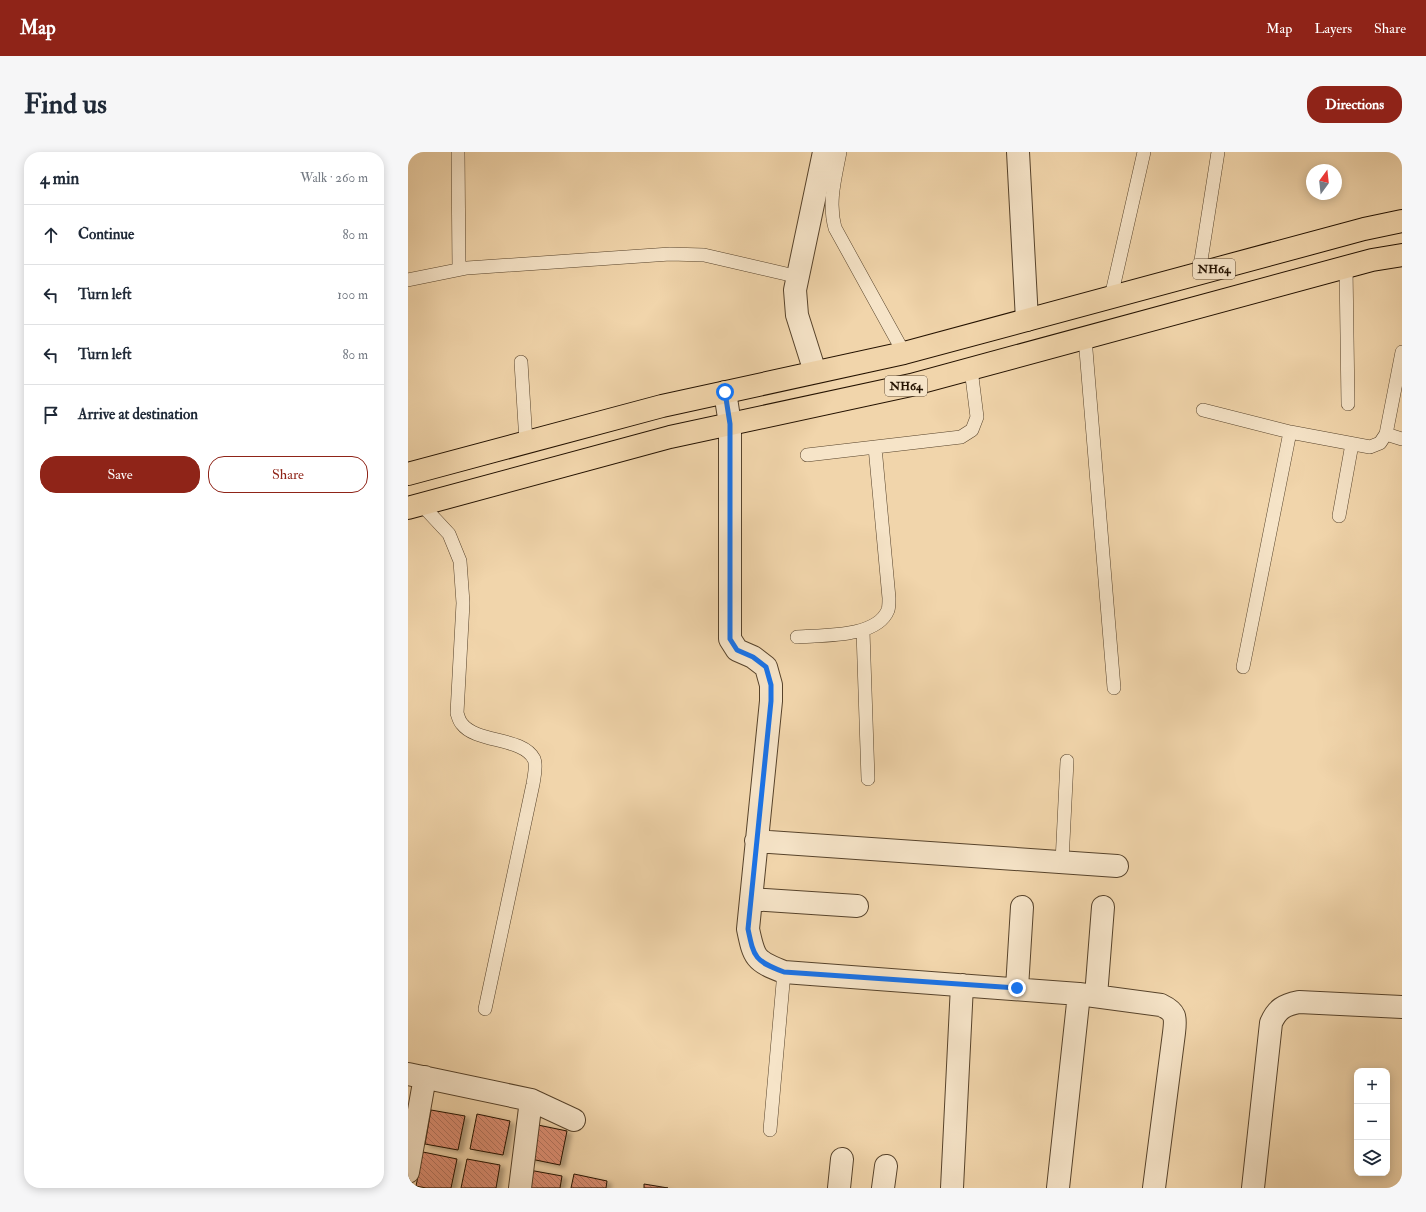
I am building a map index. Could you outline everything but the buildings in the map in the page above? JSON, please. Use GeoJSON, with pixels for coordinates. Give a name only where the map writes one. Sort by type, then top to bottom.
{"type":"FeatureCollection","features":[{"type":"Feature","properties":{"kind":"highway","name":"NH64"},"geometry":{"type":"LineString","coordinates":[[408,474],[656,407],[904,353],[1402,220]]}},
{"type":"Feature","properties":{"kind":"highway","name":"NH64"},"geometry":{"type":"LineString","coordinates":[[415,506],[670,437],[911,385],[1372,260],[1402,255]]}},
{"type":"Feature","properties":{"kind":"street"},"geometry":{"type":"LineString","coordinates":[[815,372],[796,315],[795,290],[799,277],[824,152]]}},
{"type":"Feature","properties":{"kind":"street"},"geometry":{"type":"LineString","coordinates":[[1018,152],[1027,320]]}},
{"type":"Feature","properties":{"kind":"street"},"geometry":{"type":"LineString","coordinates":[[725,392],[730,424],[730,639],[737,650],[753,657],[766,667],[771,685],[771,701],[748,929],[753,954],[767,966],[784,972],[1017,988],[1087,995],[1161,1005],[1171,1010],[1176,1020],[1154,1188]]}},
{"type":"Feature","properties":{"kind":"street"},"geometry":{"type":"LineString","coordinates":[[756,842],[1117,866]]}},
{"type":"Feature","properties":{"kind":"street"},"geometry":{"type":"LineString","coordinates":[[751,899],[857,906]]}},
{"type":"Feature","properties":{"kind":"street"},"geometry":{"type":"LineString","coordinates":[[1017,988],[1022,907]]}},
{"type":"Feature","properties":{"kind":"street"},"geometry":{"type":"LineString","coordinates":[[1058,1188],[1087,995],[1103,907]]}},
{"type":"Feature","properties":{"kind":"street"},"geometry":{"type":"LineString","coordinates":[[952,1188],[962,985]]}},
{"type":"Feature","properties":{"kind":"street"},"geometry":{"type":"LineString","coordinates":[[1252,1188],[1271,1023],[1276,1012],[1286,1005],[1299,1002],[1402,1007]]}},
{"type":"Feature","properties":{"kind":"street"},"geometry":{"type":"LineString","coordinates":[[408,1172],[416,1075],[531,1100],[574,1120]]}},
{"type":"Feature","properties":{"kind":"street"},"geometry":{"type":"LineString","coordinates":[[520,1188],[531,1100]]}},
{"type":"Feature","properties":{"kind":"street"},"geometry":{"type":"LineString","coordinates":[[839,1188],[842,1159]]}},
{"type":"Feature","properties":{"kind":"street"},"geometry":{"type":"LineString","coordinates":[[883,1188],[886,1166]]}},
{"type":"Feature","properties":{"kind":"lane"},"geometry":{"type":"LineString","coordinates":[[458,152],[459,269]]}},
{"type":"Feature","properties":{"kind":"lane"},"geometry":{"type":"LineString","coordinates":[[840,152],[832,187],[831,213],[835,228],[904,353]]}},
{"type":"Feature","properties":{"kind":"lane"},"geometry":{"type":"LineString","coordinates":[[1111,297],[1144,152]]}},
{"type":"Feature","properties":{"kind":"lane"},"geometry":{"type":"LineString","coordinates":[[1199,273],[1218,152]]}},
{"type":"Feature","properties":{"kind":"lane"},"geometry":{"type":"LineString","coordinates":[[408,280],[459,269],[620,256],[670,254],[704,255],[799,277]]}},
{"type":"Feature","properties":{"kind":"lane"},"geometry":{"type":"LineString","coordinates":[[1346,268],[1348,404]]}},
{"type":"Feature","properties":{"kind":"lane"},"geometry":{"type":"LineString","coordinates":[[1085,338],[1114,688]]}},
{"type":"Feature","properties":{"kind":"lane"},"geometry":{"type":"LineString","coordinates":[[1203,410],[1290,432],[1370,447],[1380,443],[1386,434],[1402,352]]}},
{"type":"Feature","properties":{"kind":"lane"},"geometry":{"type":"LineString","coordinates":[[521,362],[526,442]]}},
{"type":"Feature","properties":{"kind":"lane"},"geometry":{"type":"LineString","coordinates":[[807,455],[962,436],[972,430],[977,417],[971,369]]}},
{"type":"Feature","properties":{"kind":"lane"},"geometry":{"type":"LineString","coordinates":[[1243,667],[1290,432]]}},
{"type":"Feature","properties":{"kind":"lane"},"geometry":{"type":"LineString","coordinates":[[1386,434],[1402,439]]}},
{"type":"Feature","properties":{"kind":"lane"},"geometry":{"type":"LineString","coordinates":[[1339,516],[1352,444]]}},
{"type":"Feature","properties":{"kind":"lane"},"geometry":{"type":"LineString","coordinates":[[797,637],[863,632],[880,622],[888,610],[890,598],[875,447]]}},
{"type":"Feature","properties":{"kind":"lane"},"geometry":{"type":"LineString","coordinates":[[415,506],[449,534],[460,561],[463,603],[457,712],[461,724],[469,730],[525,750],[534,759],[535,770],[533,784],[485,1009]]}},
{"type":"Feature","properties":{"kind":"lane"},"geometry":{"type":"LineString","coordinates":[[863,632],[868,779]]}},
{"type":"Feature","properties":{"kind":"lane"},"geometry":{"type":"LineString","coordinates":[[1062,862],[1067,761]]}},
{"type":"Feature","properties":{"kind":"lane"},"geometry":{"type":"LineString","coordinates":[[770,1130],[784,972]]}},
{"type":"Feature","properties":{"kind":"route"},"geometry":{"type":"LineString","coordinates":[[725,392],[730,424],[730,639],[737,650],[753,657],[766,667],[771,685],[771,701],[748,929],[753,954],[767,966],[784,972],[1017,988]]}}]}
